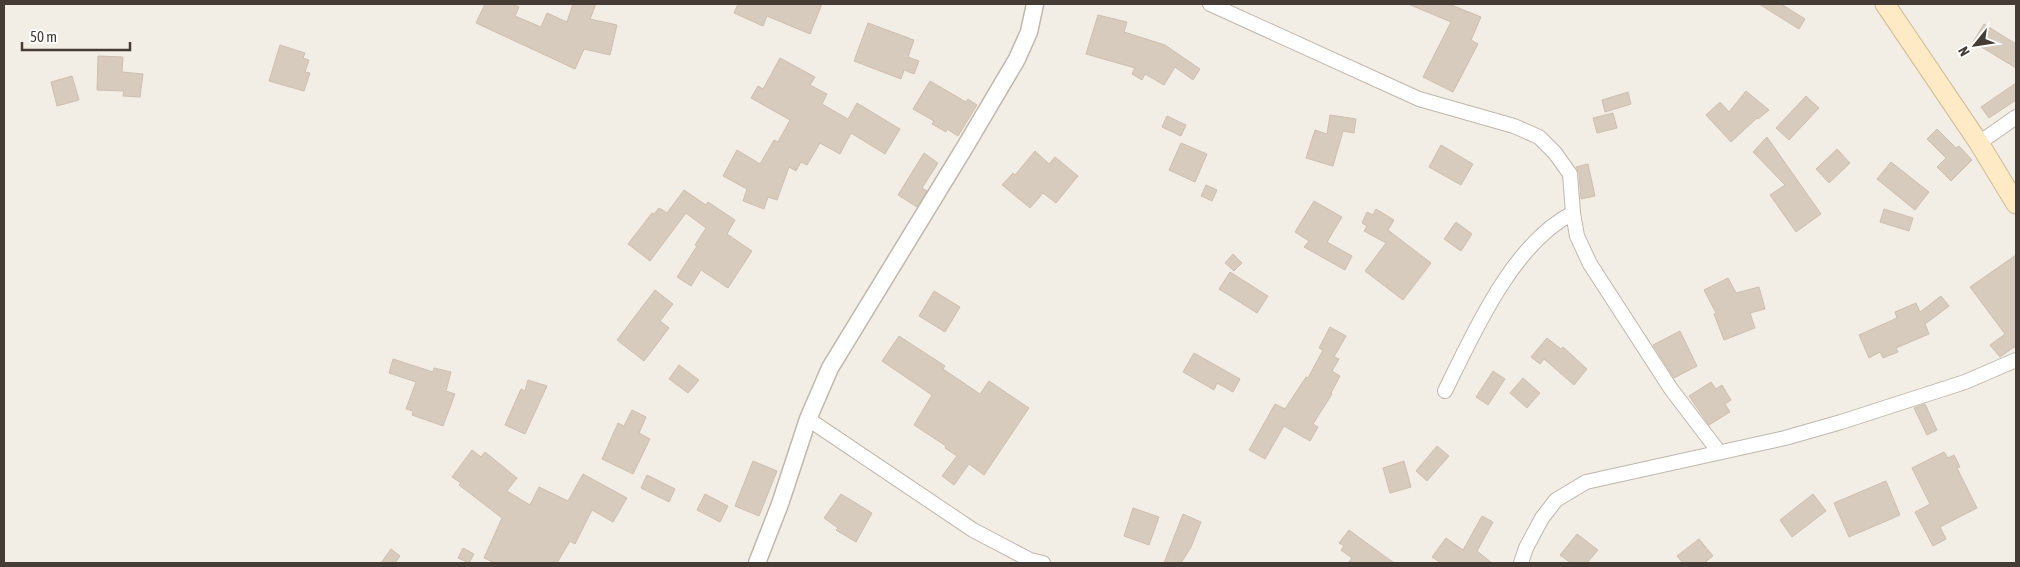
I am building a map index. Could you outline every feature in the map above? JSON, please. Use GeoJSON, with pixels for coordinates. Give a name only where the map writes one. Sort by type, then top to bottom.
{"type":"FeatureCollection","features":[{"type":"Feature","properties":{"kind":"main road"},"geometry":{"type":"LineString","coordinates":[[1885,4],[1979,143],[2016,204]]}},
{"type":"Feature","properties":{"kind":"street"},"geometry":{"type":"LineString","coordinates":[[757,563],[780,504],[808,419],[830,368],[965,147],[1016,59],[1029,32],[1035,4]]}},
{"type":"Feature","properties":{"kind":"street"},"geometry":{"type":"LineString","coordinates":[[1210,4],[1419,99],[1514,126],[1539,137],[1555,153],[1570,174],[1577,236],[1590,264],[1671,389],[1719,452]]}},
{"type":"Feature","properties":{"kind":"street"},"geometry":{"type":"LineString","coordinates":[[1979,143],[2016,117]]}},
{"type":"Feature","properties":{"kind":"street"},"geometry":{"type":"LineString","coordinates":[[1446,391],[1475,330],[1494,297],[1519,261],[1537,238],[1556,221],[1573,213]]}},
{"type":"Feature","properties":{"kind":"street"},"geometry":{"type":"LineString","coordinates":[[1520,563],[1542,518],[1556,500],[1586,482],[1784,438],[1841,422],[1965,382],[2016,360]]}},
{"type":"Feature","properties":{"kind":"street"},"geometry":{"type":"LineString","coordinates":[[808,419],[973,530],[1030,560],[1043,563]]}},
{"type":"Feature","properties":{"kind":"building"},"geometry":{"type":"Polygon","coordinates":[[[485,4],[512,4],[519,7],[515,16],[541,27],[547,13],[567,22],[573,4],[596,4],[590,19],[617,25],[610,55],[584,49],[575,69],[476,23],[485,4]]]}},
{"type":"Feature","properties":{"kind":"building"},"geometry":{"type":"Polygon","coordinates":[[[738,4],[822,4],[810,34],[767,16],[763,26],[734,13],[738,4]]]}},
{"type":"Feature","properties":{"kind":"building"},"geometry":{"type":"Polygon","coordinates":[[[1408,4],[1449,4],[1481,17],[1471,40],[1478,44],[1453,92],[1423,77],[1451,22],[1408,4]]]}},
{"type":"Feature","properties":{"kind":"building"},"geometry":{"type":"Polygon","coordinates":[[[1759,4],[1781,4],[1805,19],[1799,29],[1759,4]]]}},
{"type":"Feature","properties":{"kind":"building"},"geometry":{"type":"Polygon","coordinates":[[[1098,15],[1127,22],[1124,32],[1165,45],[1200,69],[1193,80],[1175,67],[1164,85],[1145,74],[1142,80],[1132,74],[1135,68],[1086,54],[1098,15]]]}},
{"type":"Feature","properties":{"kind":"building"},"geometry":{"type":"Polygon","coordinates":[[[868,23],[914,40],[908,57],[919,61],[914,74],[904,70],[901,79],[854,61],[868,23]]]}},
{"type":"Feature","properties":{"kind":"building"},"geometry":{"type":"Polygon","coordinates":[[[1984,24],[2016,44],[2016,68],[1973,42],[1984,24]]]}},
{"type":"Feature","properties":{"kind":"building"},"geometry":{"type":"Polygon","coordinates":[[[280,45],[305,53],[303,58],[309,60],[305,72],[310,73],[304,91],[269,81],[280,45]]]}},
{"type":"Feature","properties":{"kind":"building"},"geometry":{"type":"Polygon","coordinates":[[[98,56],[123,57],[122,72],[143,74],[140,97],[123,96],[124,91],[97,90],[98,56]]]}},
{"type":"Feature","properties":{"kind":"building"},"geometry":{"type":"Polygon","coordinates":[[[780,58],[815,77],[810,85],[827,94],[822,104],[848,119],[857,103],[900,129],[885,154],[851,133],[840,154],[820,143],[807,165],[801,162],[796,171],[789,167],[777,200],[768,197],[764,209],[743,201],[747,189],[723,176],[737,150],[760,164],[774,140],[778,142],[790,120],[751,98],[758,86],[763,89],[780,58]]]}},
{"type":"Feature","properties":{"kind":"building"},"geometry":{"type":"Polygon","coordinates":[[[72,76],[79,100],[57,106],[51,82],[72,76]]]}},
{"type":"Feature","properties":{"kind":"building"},"geometry":{"type":"Polygon","coordinates":[[[930,81],[966,102],[968,99],[977,105],[958,136],[947,129],[946,132],[932,124],[934,121],[913,109],[930,81]]]}},
{"type":"Feature","properties":{"kind":"building"},"geometry":{"type":"Polygon","coordinates":[[[2016,83],[2016,100],[1989,118],[1981,107],[2016,83]]]}},
{"type":"Feature","properties":{"kind":"building"},"geometry":{"type":"Polygon","coordinates":[[[1746,91],[1769,110],[1757,118],[1731,142],[1706,115],[1720,102],[1729,112],[1746,91]]]}},
{"type":"Feature","properties":{"kind":"building"},"geometry":{"type":"Polygon","coordinates":[[[1628,92],[1631,104],[1605,112],[1602,100],[1628,92]]]}},
{"type":"Feature","properties":{"kind":"building"},"geometry":{"type":"Polygon","coordinates":[[[1806,96],[1819,108],[1789,140],[1776,128],[1806,96]]]}},
{"type":"Feature","properties":{"kind":"building"},"geometry":{"type":"Polygon","coordinates":[[[1613,113],[1617,128],[1597,133],[1593,118],[1613,113]]]}},
{"type":"Feature","properties":{"kind":"building"},"geometry":{"type":"Polygon","coordinates":[[[1330,115],[1356,119],[1354,133],[1343,131],[1333,166],[1306,158],[1315,130],[1327,134],[1330,115]]]}},
{"type":"Feature","properties":{"kind":"building"},"geometry":{"type":"Polygon","coordinates":[[[1167,116],[1186,125],[1181,136],[1162,127],[1167,116]]]}},
{"type":"Feature","properties":{"kind":"building"},"geometry":{"type":"Polygon","coordinates":[[[1937,129],[1956,148],[1959,146],[1972,160],[1951,181],[1937,167],[1946,158],[1927,139],[1937,129]]]}},
{"type":"Feature","properties":{"kind":"building"},"geometry":{"type":"Polygon","coordinates":[[[1767,137],[1821,214],[1796,232],[1770,195],[1785,185],[1753,152],[1767,137]]]}},
{"type":"Feature","properties":{"kind":"building"},"geometry":{"type":"Polygon","coordinates":[[[1181,143],[1207,154],[1195,182],[1169,170],[1181,143]]]}},
{"type":"Feature","properties":{"kind":"building"},"geometry":{"type":"Polygon","coordinates":[[[1441,145],[1473,164],[1461,185],[1429,167],[1441,145]]]}},
{"type":"Feature","properties":{"kind":"building"},"geometry":{"type":"Polygon","coordinates":[[[1837,149],[1850,163],[1829,183],[1816,169],[1837,149]]]}},
{"type":"Feature","properties":{"kind":"building"},"geometry":{"type":"Polygon","coordinates":[[[1035,151],[1049,164],[1055,157],[1078,176],[1056,203],[1043,193],[1030,208],[1002,185],[1013,173],[1015,175],[1035,151]]]}},
{"type":"Feature","properties":{"kind":"building"},"geometry":{"type":"Polygon","coordinates":[[[924,153],[938,163],[922,188],[927,191],[917,207],[898,195],[924,153]]]}},
{"type":"Feature","properties":{"kind":"building"},"geometry":{"type":"Polygon","coordinates":[[[1891,162],[1929,192],[1915,210],[1877,179],[1891,162]]]}},
{"type":"Feature","properties":{"kind":"building"},"geometry":{"type":"Polygon","coordinates":[[[1588,164],[1595,196],[1581,199],[1579,173],[1576,167],[1588,164]]]}},
{"type":"Feature","properties":{"kind":"building"},"geometry":{"type":"Polygon","coordinates":[[[1206,185],[1217,190],[1212,201],[1201,196],[1206,185]]]}},
{"type":"Feature","properties":{"kind":"building"},"geometry":{"type":"Polygon","coordinates":[[[684,190],[706,205],[708,202],[735,220],[727,234],[752,251],[728,288],[701,270],[691,286],[677,277],[706,228],[686,213],[650,261],[628,244],[652,213],[654,214],[659,208],[667,213],[684,190]]]}},
{"type":"Feature","properties":{"kind":"building"},"geometry":{"type":"Polygon","coordinates":[[[1314,201],[1342,217],[1327,242],[1352,256],[1345,270],[1304,247],[1309,241],[1295,232],[1314,201]]]}},
{"type":"Feature","properties":{"kind":"building"},"geometry":{"type":"Polygon","coordinates":[[[1376,209],[1394,220],[1388,230],[1431,263],[1403,300],[1365,271],[1386,243],[1364,231],[1367,226],[1362,223],[1367,212],[1373,215],[1376,209]]]}},
{"type":"Feature","properties":{"kind":"building"},"geometry":{"type":"Polygon","coordinates":[[[1884,209],[1913,218],[1909,231],[1880,222],[1884,209]]]}},
{"type":"Feature","properties":{"kind":"building"},"geometry":{"type":"Polygon","coordinates":[[[1456,222],[1472,234],[1461,251],[1444,239],[1456,222]]]}},
{"type":"Feature","properties":{"kind":"building"},"geometry":{"type":"Polygon","coordinates":[[[1233,254],[1242,263],[1234,271],[1225,263],[1233,254]]]}},
{"type":"Feature","properties":{"kind":"building"},"geometry":{"type":"Polygon","coordinates":[[[2016,255],[2016,349],[2014,347],[2000,357],[1990,345],[2005,334],[1970,287],[2016,255]]]}},
{"type":"Feature","properties":{"kind":"building"},"geometry":{"type":"Polygon","coordinates":[[[1230,272],[1268,296],[1257,313],[1219,289],[1230,272]]]}},
{"type":"Feature","properties":{"kind":"building"},"geometry":{"type":"Polygon","coordinates":[[[1728,278],[1736,293],[1759,287],[1765,309],[1750,313],[1755,328],[1724,340],[1714,314],[1716,313],[1704,290],[1728,278]]]}},
{"type":"Feature","properties":{"kind":"building"},"geometry":{"type":"Polygon","coordinates":[[[655,290],[673,304],[660,321],[669,328],[644,361],[617,340],[655,290]]]}},
{"type":"Feature","properties":{"kind":"building"},"geometry":{"type":"Polygon","coordinates":[[[934,291],[960,307],[945,332],[919,316],[934,291]]]}},
{"type":"Feature","properties":{"kind":"building"},"geometry":{"type":"Polygon","coordinates":[[[1941,296],[1949,306],[1925,324],[1929,334],[1896,348],[1898,352],[1883,358],[1880,352],[1869,358],[1859,335],[1897,318],[1895,312],[1916,303],[1920,312],[1941,296]]]}},
{"type":"Feature","properties":{"kind":"building"},"geometry":{"type":"Polygon","coordinates":[[[1330,327],[1346,336],[1334,357],[1339,359],[1332,371],[1340,376],[1332,394],[1313,424],[1318,427],[1310,441],[1284,426],[1265,459],[1249,450],[1275,404],[1285,409],[1306,377],[1308,378],[1323,350],[1319,348],[1330,327]]]}},
{"type":"Feature","properties":{"kind":"building"},"geometry":{"type":"Polygon","coordinates":[[[1680,331],[1697,366],[1674,378],[1653,345],[1680,331]]]}},
{"type":"Feature","properties":{"kind":"building"},"geometry":{"type":"Polygon","coordinates":[[[899,336],[945,366],[943,369],[980,394],[989,381],[1029,408],[984,475],[969,464],[954,485],[942,476],[957,456],[945,448],[946,446],[914,425],[932,395],[882,361],[899,336]]]}},
{"type":"Feature","properties":{"kind":"building"},"geometry":{"type":"Polygon","coordinates":[[[1547,338],[1561,349],[1563,347],[1587,369],[1574,385],[1544,359],[1540,364],[1531,357],[1547,338]]]}},
{"type":"Feature","properties":{"kind":"building"},"geometry":{"type":"Polygon","coordinates":[[[1194,353],[1240,379],[1233,392],[1217,383],[1214,390],[1183,372],[1194,353]]]}},
{"type":"Feature","properties":{"kind":"building"},"geometry":{"type":"Polygon","coordinates":[[[393,359],[433,372],[434,368],[451,372],[446,391],[455,394],[443,426],[412,415],[413,411],[406,409],[416,382],[389,373],[393,359]]]}},
{"type":"Feature","properties":{"kind":"building"},"geometry":{"type":"Polygon","coordinates":[[[679,365],[699,380],[688,393],[669,379],[679,365]]]}},
{"type":"Feature","properties":{"kind":"building"},"geometry":{"type":"Polygon","coordinates":[[[1493,371],[1505,379],[1488,405],[1476,397],[1493,371]]]}},
{"type":"Feature","properties":{"kind":"building"},"geometry":{"type":"Polygon","coordinates":[[[1523,378],[1540,393],[1527,408],[1510,393],[1523,378]]]}},
{"type":"Feature","properties":{"kind":"building"},"geometry":{"type":"Polygon","coordinates":[[[528,380],[547,386],[525,434],[505,425],[521,389],[525,391],[528,380]]]}},
{"type":"Feature","properties":{"kind":"building"},"geometry":{"type":"Polygon","coordinates":[[[1711,382],[1716,389],[1722,385],[1731,400],[1725,404],[1730,412],[1709,425],[1689,396],[1711,382]]]}},
{"type":"Feature","properties":{"kind":"building"},"geometry":{"type":"Polygon","coordinates":[[[1925,404],[1937,430],[1927,435],[1914,408],[1925,404]]]}},
{"type":"Feature","properties":{"kind":"building"},"geometry":{"type":"Polygon","coordinates":[[[632,410],[646,417],[639,433],[650,439],[633,474],[602,459],[618,423],[624,426],[632,410]]]}},
{"type":"Feature","properties":{"kind":"building"},"geometry":{"type":"Polygon","coordinates":[[[1437,446],[1449,456],[1427,481],[1416,471],[1437,446]]]}},
{"type":"Feature","properties":{"kind":"building"},"geometry":{"type":"Polygon","coordinates":[[[472,450],[481,457],[485,452],[517,478],[507,491],[530,505],[539,487],[568,501],[583,474],[627,498],[613,522],[592,510],[575,544],[570,541],[557,563],[495,563],[484,558],[502,518],[459,485],[461,483],[452,477],[472,450]]]}},
{"type":"Feature","properties":{"kind":"building"},"geometry":{"type":"Polygon","coordinates":[[[1944,452],[1948,458],[1954,455],[1960,467],[1957,468],[1977,508],[1940,527],[1946,539],[1933,546],[1915,512],[1930,504],[1912,468],[1944,452]]]}},
{"type":"Feature","properties":{"kind":"building"},"geometry":{"type":"Polygon","coordinates":[[[753,461],[777,471],[759,516],[735,506],[753,461]]]}},
{"type":"Feature","properties":{"kind":"building"},"geometry":{"type":"Polygon","coordinates":[[[1404,461],[1411,487],[1390,493],[1383,468],[1404,461]]]}},
{"type":"Feature","properties":{"kind":"building"},"geometry":{"type":"Polygon","coordinates":[[[647,475],[675,489],[669,502],[641,488],[647,475]]]}},
{"type":"Feature","properties":{"kind":"building"},"geometry":{"type":"Polygon","coordinates":[[[1886,481],[1900,515],[1849,537],[1834,503],[1886,481]]]}},
{"type":"Feature","properties":{"kind":"building"},"geometry":{"type":"Polygon","coordinates":[[[705,494],[728,506],[720,522],[697,510],[705,494]]]}},
{"type":"Feature","properties":{"kind":"building"},"geometry":{"type":"Polygon","coordinates":[[[841,494],[872,513],[856,542],[836,530],[838,528],[824,518],[841,494]]]}},
{"type":"Feature","properties":{"kind":"building"},"geometry":{"type":"Polygon","coordinates":[[[1813,494],[1826,511],[1792,537],[1780,520],[1813,494]]]}},
{"type":"Feature","properties":{"kind":"building"},"geometry":{"type":"Polygon","coordinates":[[[1133,508],[1159,517],[1149,545],[1124,536],[1133,508]]]}},
{"type":"Feature","properties":{"kind":"building"},"geometry":{"type":"Polygon","coordinates":[[[1183,514],[1201,522],[1191,547],[1181,563],[1164,563],[1183,514]]]}},
{"type":"Feature","properties":{"kind":"building"},"geometry":{"type":"Polygon","coordinates":[[[1482,516],[1493,522],[1477,551],[1492,563],[1441,563],[1432,557],[1446,538],[1463,550],[1482,516]]]}},
{"type":"Feature","properties":{"kind":"building"},"geometry":{"type":"Polygon","coordinates":[[[1349,530],[1394,563],[1348,563],[1352,558],[1341,550],[1344,546],[1339,543],[1349,530]]]}},
{"type":"Feature","properties":{"kind":"building"},"geometry":{"type":"Polygon","coordinates":[[[1577,534],[1598,550],[1587,563],[1571,563],[1560,555],[1577,534]]]}},
{"type":"Feature","properties":{"kind":"building"},"geometry":{"type":"Polygon","coordinates":[[[1699,539],[1713,556],[1704,563],[1683,563],[1677,556],[1699,539]]]}},
{"type":"Feature","properties":{"kind":"building"},"geometry":{"type":"Polygon","coordinates":[[[463,548],[474,554],[469,563],[458,558],[463,548]]]}},
{"type":"Feature","properties":{"kind":"building"},"geometry":{"type":"Polygon","coordinates":[[[391,549],[400,556],[395,563],[381,563],[391,549]]]}}]}
